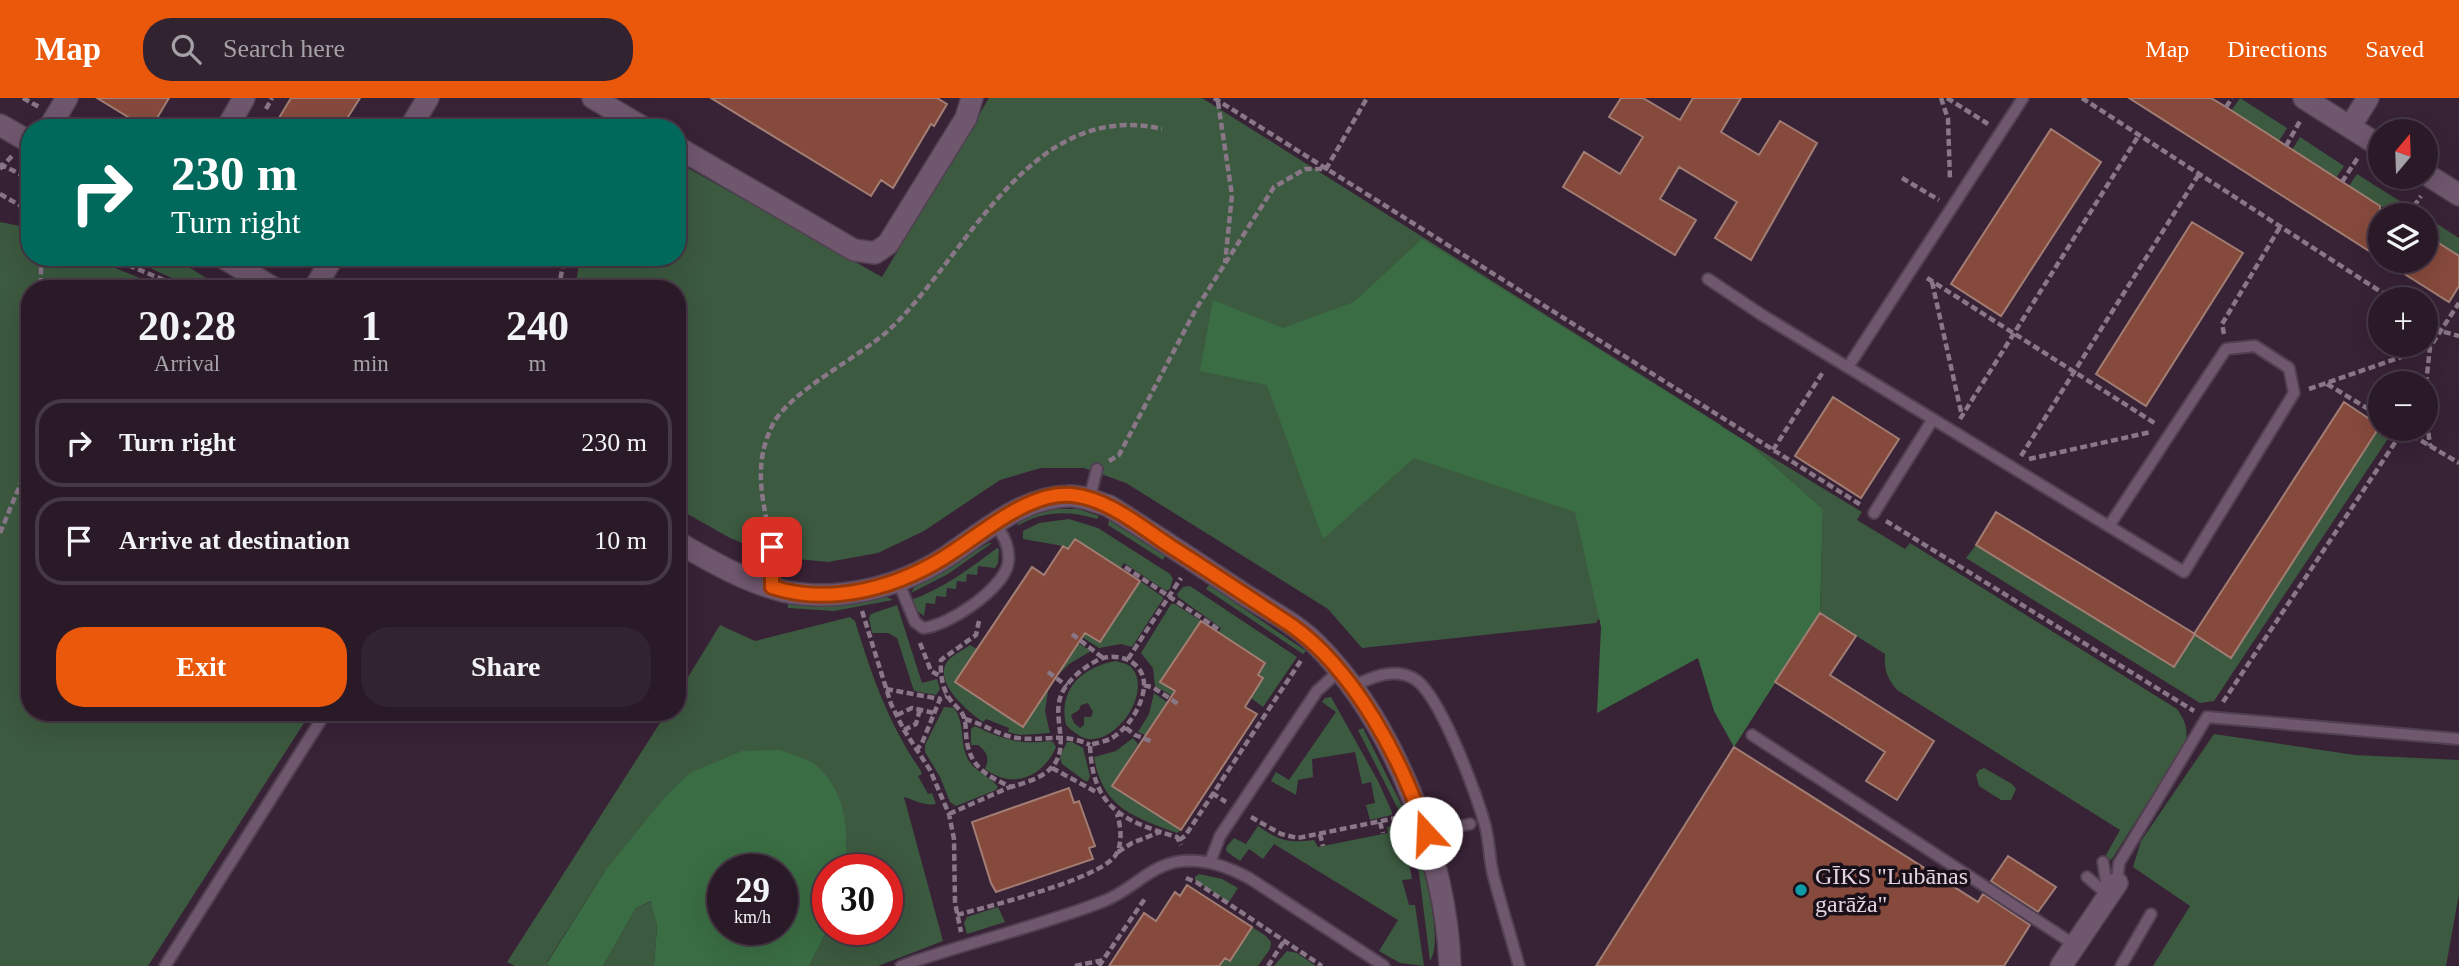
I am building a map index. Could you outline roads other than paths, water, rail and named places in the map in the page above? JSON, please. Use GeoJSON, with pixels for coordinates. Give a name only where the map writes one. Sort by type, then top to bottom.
{"type":"FeatureCollection","features":[{"type":"Feature","properties":{"kind":"street"},"geometry":{"type":"LineString","coordinates":[[54,119],[66,98]]}},
{"type":"Feature","properties":{"kind":"street"},"geometry":{"type":"LineString","coordinates":[[232,119],[244,98]]}},
{"type":"Feature","properties":{"kind":"street"},"geometry":{"type":"LineString","coordinates":[[415,119],[428,98]]}},
{"type":"Feature","properties":{"kind":"street"},"geometry":{"type":"LineString","coordinates":[[593,98],[629,119]]}},
{"type":"Feature","properties":{"kind":"street"},"geometry":{"type":"LineString","coordinates":[[686,152],[854,250],[876,253],[888,244],[966,118],[972,98]]}},
{"type":"Feature","properties":{"kind":"street"},"geometry":{"type":"LineString","coordinates":[[2350,127],[2368,98]]}},
{"type":"Feature","properties":{"kind":"street"},"geometry":{"type":"LineString","coordinates":[[2303,108],[2350,127],[2368,138]]}},
{"type":"Feature","properties":{"kind":"street"},"geometry":{"type":"LineString","coordinates":[[0,125],[21,137]]}},
{"type":"Feature","properties":{"kind":"street"},"geometry":{"type":"LineString","coordinates":[[2438,182],[2459,195]]}},
{"type":"Feature","properties":{"kind":"street"},"geometry":{"type":"LineString","coordinates":[[237,266],[260,280]]}},
{"type":"Feature","properties":{"kind":"street"},"geometry":{"type":"LineString","coordinates":[[686,547],[743,577],[784,591],[828,594],[874,589],[898,581],[942,559],[1026,505],[1071,495],[1109,506],[1317,645],[1345,679],[1391,751],[1423,823],[1444,904],[1450,966]]}},
{"type":"Feature","properties":{"kind":"street"},"geometry":{"type":"LineString","coordinates":[[2062,966],[2113,889]]}},
{"type":"Feature","properties":{"kind":"lane"},"geometry":{"type":"LineString","coordinates":[[1849,368],[2022,98]]}},
{"type":"Feature","properties":{"kind":"lane"},"geometry":{"type":"LineString","coordinates":[[1708,279],[1849,368],[2184,572],[2294,393],[2289,368],[2255,346],[2226,349],[2109,526]]}},
{"type":"Feature","properties":{"kind":"lane"},"geometry":{"type":"LineString","coordinates":[[1874,513],[1933,419]]}},
{"type":"Feature","properties":{"kind":"lane"},"geometry":{"type":"LineString","coordinates":[[1089,500],[1097,469]]}},
{"type":"Feature","properties":{"kind":"lane"},"geometry":{"type":"LineString","coordinates":[[898,581],[915,622],[923,628],[948,621],[983,596],[1002,577],[1008,556],[1005,539],[995,523]]}},
{"type":"Feature","properties":{"kind":"lane"},"geometry":{"type":"LineString","coordinates":[[772,547],[772,587]]}},
{"type":"Feature","properties":{"kind":"lane"},"geometry":{"type":"LineString","coordinates":[[1210,862],[1215,846],[1317,691],[1345,679],[1393,673],[1414,678],[1432,700],[1460,752],[1486,827],[1493,874],[1519,966]]}},
{"type":"Feature","properties":{"kind":"lane"},"geometry":{"type":"LineString","coordinates":[[2113,889],[2119,863],[2207,717],[2459,739]]}},
{"type":"Feature","properties":{"kind":"lane"},"geometry":{"type":"LineString","coordinates":[[165,966],[320,721]]}},
{"type":"Feature","properties":{"kind":"lane"},"geometry":{"type":"LineString","coordinates":[[1752,736],[2076,945]]}},
{"type":"Feature","properties":{"kind":"lane"},"geometry":{"type":"LineString","coordinates":[[1423,823],[1469,824]]}},
{"type":"Feature","properties":{"kind":"lane"},"geometry":{"type":"LineString","coordinates":[[906,965],[964,944],[1091,906],[1120,893],[1158,867],[1182,861],[1210,862],[1249,878],[1384,966]]}},
{"type":"Feature","properties":{"kind":"lane"},"geometry":{"type":"LineString","coordinates":[[2103,862],[2113,889]]}},
{"type":"Feature","properties":{"kind":"lane"},"geometry":{"type":"LineString","coordinates":[[2087,877],[2113,889]]}},
{"type":"Feature","properties":{"kind":"lane"},"geometry":{"type":"LineString","coordinates":[[2121,966],[2151,914]]}},
{"type":"Feature","properties":{"kind":"place","name":"GĪKS \"Lubānas garāža\""},"geometry":{"type":"Point","coordinates":[1801,890]}}]}
